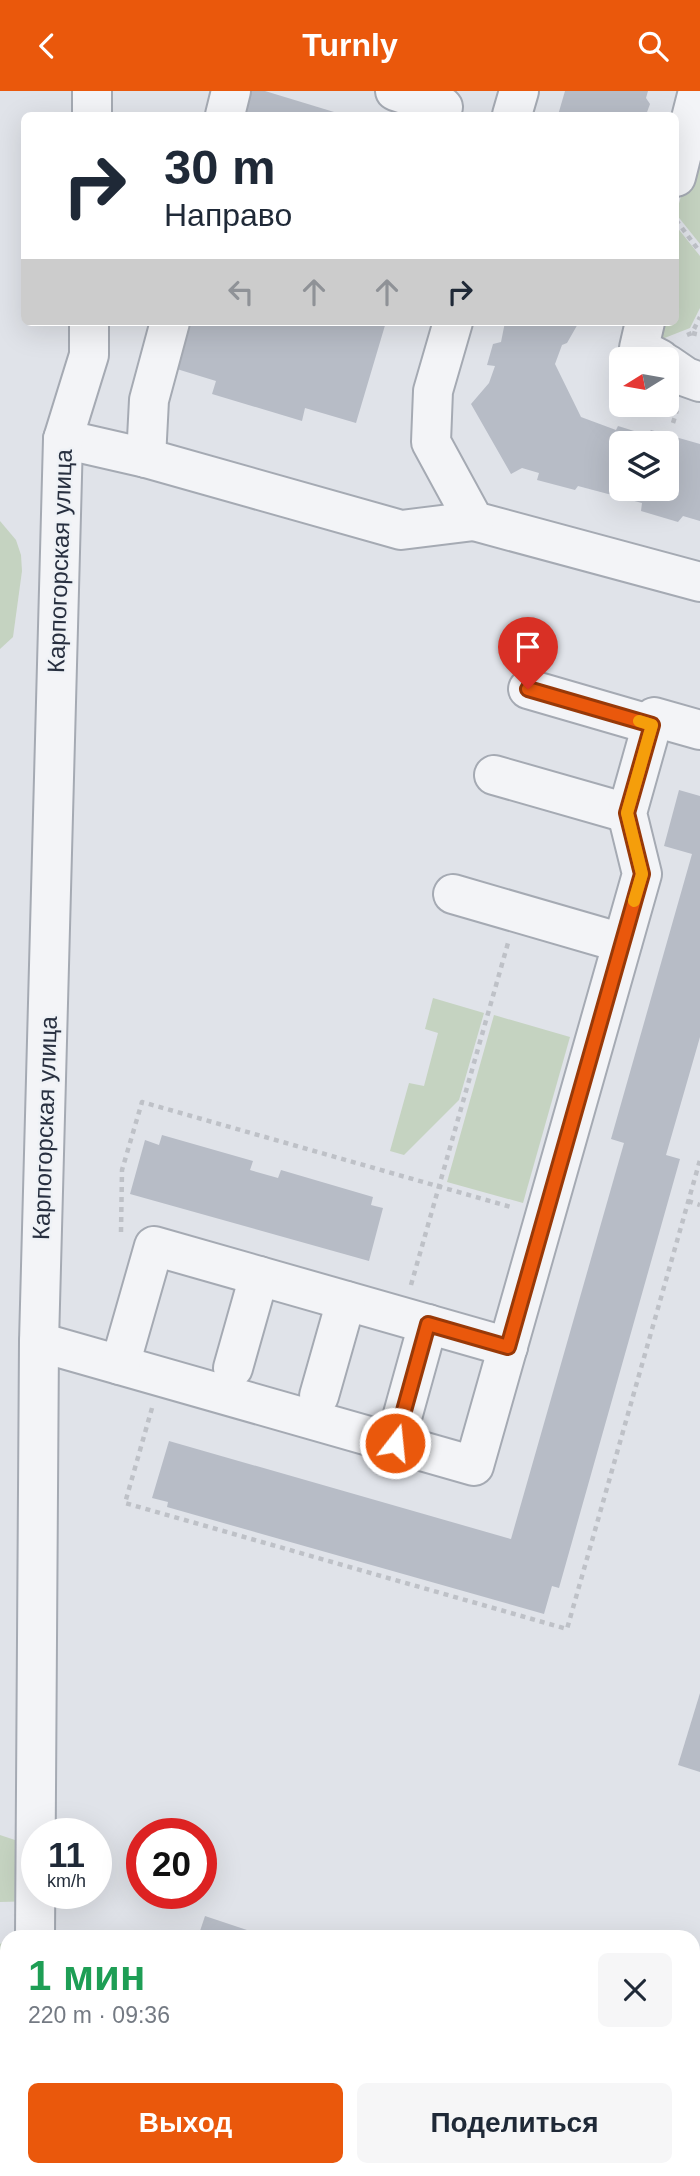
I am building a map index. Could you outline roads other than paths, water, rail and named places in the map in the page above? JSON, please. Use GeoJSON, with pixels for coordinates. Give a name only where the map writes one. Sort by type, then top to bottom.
{"type":"FeatureCollection","features":[{"type":"Feature","properties":{"kind":"street"},"geometry":{"type":"LineString","coordinates":[[92,91],[92,112]]}},
{"type":"Feature","properties":{"kind":"street"},"geometry":{"type":"LineString","coordinates":[[226,112],[231,91]]}},
{"type":"Feature","properties":{"kind":"street"},"geometry":{"type":"LineString","coordinates":[[395,91],[443,107]]}},
{"type":"Feature","properties":{"kind":"street"},"geometry":{"type":"LineString","coordinates":[[513,112],[519,91]]}},
{"type":"Feature","properties":{"kind":"street"},"geometry":{"type":"LineString","coordinates":[[679,165],[698,91]]}},
{"type":"Feature","properties":{"kind":"street","name":"Карпогорская улица"},"geometry":{"type":"LineString","coordinates":[[35,1930],[39,1342],[63,439],[89,355],[89,326]]}},
{"type":"Feature","properties":{"kind":"street"},"geometry":{"type":"LineString","coordinates":[[146,458],[149,400],[169,326]]}},
{"type":"Feature","properties":{"kind":"street"},"geometry":{"type":"LineString","coordinates":[[452,326],[433,391],[431,442],[474,521]]}},
{"type":"Feature","properties":{"kind":"street"},"geometry":{"type":"LineString","coordinates":[[639,347],[644,326]]}},
{"type":"Feature","properties":{"kind":"street"},"geometry":{"type":"LineString","coordinates":[[679,371],[700,382]]}},
{"type":"Feature","properties":{"kind":"street"},"geometry":{"type":"LineString","coordinates":[[63,439],[146,458],[401,530],[474,521],[700,582]]}},
{"type":"Feature","properties":{"kind":"street"},"geometry":{"type":"LineString","coordinates":[[528,689],[652,725]]}},
{"type":"Feature","properties":{"kind":"street"},"geometry":{"type":"LineString","coordinates":[[39,1342],[474,1466],[642,874],[627,813],[654,717],[700,730]]}},
{"type":"Feature","properties":{"kind":"street"},"geometry":{"type":"LineString","coordinates":[[494,775],[627,813]]}},
{"type":"Feature","properties":{"kind":"street"},"geometry":{"type":"LineString","coordinates":[[453,894],[622,943]]}},
{"type":"Feature","properties":{"kind":"street"},"geometry":{"type":"LineString","coordinates":[[120,1365],[154,1246],[508,1347]]}},
{"type":"Feature","properties":{"kind":"street"},"geometry":{"type":"LineString","coordinates":[[233,1368],[259,1276]]}},
{"type":"Feature","properties":{"kind":"street"},"geometry":{"type":"LineString","coordinates":[[319,1396],[346,1301]]}},
{"type":"Feature","properties":{"kind":"street"},"geometry":{"type":"LineString","coordinates":[[395,1443],[415,1320]]}}]}
